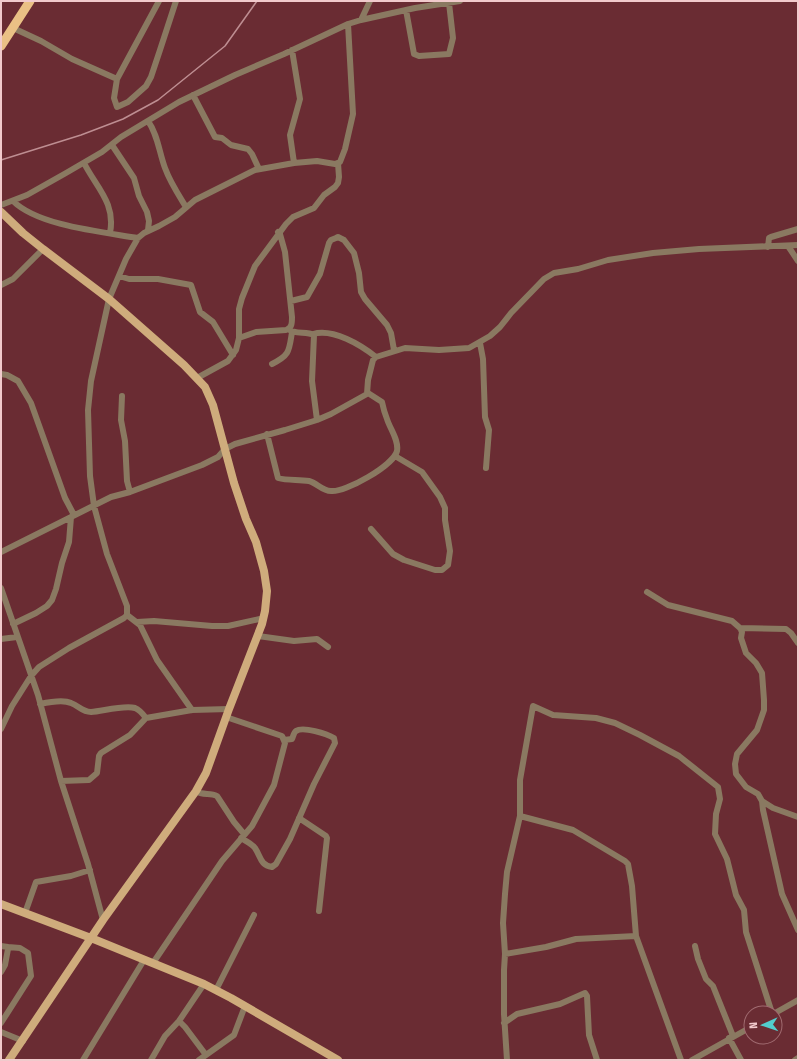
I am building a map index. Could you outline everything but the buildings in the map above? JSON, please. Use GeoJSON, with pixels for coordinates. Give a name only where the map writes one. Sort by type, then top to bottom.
{"type":"FeatureCollection","features":[{"type":"Feature","properties":{"kind":"highway"},"geometry":{"type":"LineString","coordinates":[[1,38],[24,1]]}},
{"type":"Feature","properties":{"kind":"highway"},"geometry":{"type":"LineString","coordinates":[[1,46],[30,1]]}},
{"type":"Feature","properties":{"kind":"main road"},"geometry":{"type":"LineString","coordinates":[[1,212],[23,233],[108,300],[206,387],[213,405],[234,483],[246,519],[256,542],[264,571],[267,591],[264,618],[258,636],[227,713],[206,773],[196,792],[103,920],[9,1060]]}},
{"type":"Feature","properties":{"kind":"main road"},"geometry":{"type":"LineString","coordinates":[[1,904],[91,938],[204,984],[338,1060]]}},
{"type":"Feature","properties":{"kind":"street"},"geometry":{"type":"LineString","coordinates":[[159,1],[117,79],[114,98],[118,107],[128,102],[141,91],[151,77],[176,1]]}},
{"type":"Feature","properties":{"kind":"street"},"geometry":{"type":"LineString","coordinates":[[361,20],[370,1]]}},
{"type":"Feature","properties":{"kind":"street"},"geometry":{"type":"LineString","coordinates":[[1,205],[13,201],[84,163],[112,145],[121,137],[193,95],[348,24],[406,10],[455,2],[453,38],[449,54],[422,56],[414,54],[406,10]]}},
{"type":"Feature","properties":{"kind":"street"},"geometry":{"type":"LineString","coordinates":[[197,378],[223,364],[233,355],[238,346],[238,315],[242,298],[255,266],[278,232],[294,217],[314,208],[324,195],[338,183],[338,163],[343,157],[353,119],[348,24]]}},
{"type":"Feature","properties":{"kind":"street"},"geometry":{"type":"LineString","coordinates":[[13,28],[41,41],[72,59],[117,79]]}},
{"type":"Feature","properties":{"kind":"street"},"geometry":{"type":"LineString","coordinates":[[292,50],[300,99],[290,135],[294,163]]}},
{"type":"Feature","properties":{"kind":"street"},"geometry":{"type":"LineString","coordinates":[[193,95],[215,136],[222,138],[231,145],[248,149],[252,154],[259,170]]}},
{"type":"Feature","properties":{"kind":"street"},"geometry":{"type":"LineString","coordinates":[[148,121],[156,136],[162,161],[172,185],[186,207]]}},
{"type":"Feature","properties":{"kind":"street"},"geometry":{"type":"LineString","coordinates":[[112,145],[134,178],[139,196],[147,212],[149,221],[148,230]]}},
{"type":"Feature","properties":{"kind":"street"},"geometry":{"type":"LineString","coordinates":[[1,729],[12,706],[31,676],[39,667],[127,615],[127,606],[107,554],[94,506],[90,476],[88,410],[91,381],[108,300],[138,238],[148,230],[175,217],[186,207],[204,196],[259,170],[294,163],[317,161],[335,164],[338,163]]}},
{"type":"Feature","properties":{"kind":"street"},"geometry":{"type":"LineString","coordinates":[[84,163],[105,196],[110,214],[110,233]]}},
{"type":"Feature","properties":{"kind":"street"},"geometry":{"type":"LineString","coordinates":[[13,201],[27,212],[47,220],[138,238]]}},
{"type":"Feature","properties":{"kind":"street"},"geometry":{"type":"LineString","coordinates":[[768,247],[769,238],[772,236],[798,229]]}},
{"type":"Feature","properties":{"kind":"street"},"geometry":{"type":"LineString","coordinates":[[272,364],[283,358],[288,352],[292,317],[285,252],[280,234],[278,232]]}},
{"type":"Feature","properties":{"kind":"street"},"geometry":{"type":"LineString","coordinates":[[291,301],[307,297],[320,274],[330,242],[336,238],[342,238],[349,246],[357,260],[362,296],[387,325],[391,333],[394,350]]}},
{"type":"Feature","properties":{"kind":"street"},"geometry":{"type":"LineString","coordinates":[[788,246],[798,260]]}},
{"type":"Feature","properties":{"kind":"street"},"geometry":{"type":"LineString","coordinates":[[368,393],[368,380],[376,357],[394,350],[405,348],[456,350],[469,348],[480,343],[500,327],[511,313],[544,279],[554,273],[578,269],[608,260],[653,253],[699,249],[797,246]]}},
{"type":"Feature","properties":{"kind":"street"},"geometry":{"type":"LineString","coordinates":[[1,285],[13,279],[43,249]]}},
{"type":"Feature","properties":{"kind":"street"},"geometry":{"type":"LineString","coordinates":[[119,276],[129,279],[158,279],[191,284],[200,312],[213,322],[233,355]]}},
{"type":"Feature","properties":{"kind":"street"},"geometry":{"type":"LineString","coordinates":[[239,338],[256,332],[290,330],[313,334],[335,334],[355,343],[376,357]]}},
{"type":"Feature","properties":{"kind":"street"},"geometry":{"type":"LineString","coordinates":[[313,334],[312,381],[317,420]]}},
{"type":"Feature","properties":{"kind":"street"},"geometry":{"type":"LineString","coordinates":[[480,343],[483,359],[486,417],[489,430],[486,468]]}},
{"type":"Feature","properties":{"kind":"street"},"geometry":{"type":"LineString","coordinates":[[1,374],[7,375],[18,381],[31,403],[72,516],[69,542],[52,600],[47,606],[36,613],[13,624]]}},
{"type":"Feature","properties":{"kind":"street"},"geometry":{"type":"LineString","coordinates":[[1,552],[111,497],[130,492],[202,465],[218,457],[225,449],[235,444],[317,420],[331,414],[368,393]]}},
{"type":"Feature","properties":{"kind":"street"},"geometry":{"type":"LineString","coordinates":[[267,434],[278,478],[309,481],[327,491],[335,491],[361,482],[378,471],[395,456],[397,450],[396,440],[387,420],[382,402],[368,393]]}},
{"type":"Feature","properties":{"kind":"street"},"geometry":{"type":"LineString","coordinates":[[122,396],[121,420],[124,435],[127,481],[130,492]]}},
{"type":"Feature","properties":{"kind":"street"},"geometry":{"type":"LineString","coordinates":[[371,529],[393,554],[404,560],[435,570],[442,570],[448,564],[450,551],[445,520],[445,508],[440,497],[422,472],[395,456]]}},
{"type":"Feature","properties":{"kind":"street"},"geometry":{"type":"LineString","coordinates":[[1,588],[40,704],[61,781],[90,870],[103,920]]}},
{"type":"Feature","properties":{"kind":"street"},"geometry":{"type":"LineString","coordinates":[[647,592],[668,605],[732,621],[740,628],[786,630],[791,633],[798,643]]}},
{"type":"Feature","properties":{"kind":"street"},"geometry":{"type":"LineString","coordinates":[[127,615],[137,622],[157,660],[192,710]]}},
{"type":"Feature","properties":{"kind":"street"},"geometry":{"type":"LineString","coordinates":[[137,622],[154,621],[228,626],[264,618]]}},
{"type":"Feature","properties":{"kind":"street"},"geometry":{"type":"LineString","coordinates":[[740,628],[742,643],[746,653],[756,663],[762,673],[764,705],[757,730],[737,754],[735,771],[744,785],[758,794],[762,801],[773,808],[798,817]]}},
{"type":"Feature","properties":{"kind":"street"},"geometry":{"type":"LineString","coordinates":[[1,639],[17,636]]}},
{"type":"Feature","properties":{"kind":"street"},"geometry":{"type":"LineString","coordinates":[[258,636],[294,641],[317,638],[328,647]]}},
{"type":"Feature","properties":{"kind":"street"},"geometry":{"type":"LineString","coordinates":[[40,704],[69,702],[81,710],[89,712],[107,711],[129,707],[137,709],[146,718]]}},
{"type":"Feature","properties":{"kind":"street"},"geometry":{"type":"LineString","coordinates":[[507,1060],[504,1023],[504,970],[506,954],[503,923],[505,894],[507,872],[520,816],[520,780],[533,706],[553,714],[596,718],[615,723],[679,756],[715,783],[718,787],[720,796],[716,814],[715,834],[727,859],[736,895],[744,910],[746,932],[771,1005]]}},
{"type":"Feature","properties":{"kind":"street"},"geometry":{"type":"LineString","coordinates":[[61,781],[89,780],[97,773],[99,756],[101,753],[130,735],[146,718],[192,710],[227,713],[280,735],[284,740],[282,756],[274,784],[252,826],[222,861],[153,963]]}},
{"type":"Feature","properties":{"kind":"street"},"geometry":{"type":"LineString","coordinates":[[196,792],[200,794],[212,794],[217,796],[243,836],[253,846],[262,863],[272,867],[276,864],[295,827],[314,784],[334,747],[335,740],[334,738],[312,730],[301,730],[296,731],[290,740],[284,740]]}},
{"type":"Feature","properties":{"kind":"street"},"geometry":{"type":"LineString","coordinates":[[762,801],[762,810],[782,894],[798,930]]}},
{"type":"Feature","properties":{"kind":"street"},"geometry":{"type":"LineString","coordinates":[[520,816],[573,830],[628,864],[632,886],[636,936],[681,1060]]}},
{"type":"Feature","properties":{"kind":"street"},"geometry":{"type":"LineString","coordinates":[[299,818],[327,838],[319,911]]}},
{"type":"Feature","properties":{"kind":"street"},"geometry":{"type":"LineString","coordinates":[[295,827],[310,827]]}},
{"type":"Feature","properties":{"kind":"street"},"geometry":{"type":"LineString","coordinates":[[25,913],[36,882],[71,876],[90,870]]}},
{"type":"Feature","properties":{"kind":"street"},"geometry":{"type":"LineString","coordinates":[[216,990],[254,915]]}},
{"type":"Feature","properties":{"kind":"street"},"geometry":{"type":"LineString","coordinates":[[506,954],[546,947],[576,939],[636,936]]}},
{"type":"Feature","properties":{"kind":"street"},"geometry":{"type":"LineString","coordinates":[[696,946],[700,964],[706,979],[713,986],[731,1037],[741,1060]]}},
{"type":"Feature","properties":{"kind":"street"},"geometry":{"type":"LineString","coordinates":[[1,972],[5,965],[4,947],[20,948],[28,953],[31,976],[1,1023]]}},
{"type":"Feature","properties":{"kind":"street"},"geometry":{"type":"LineString","coordinates":[[83,1060],[144,960]]}},
{"type":"Feature","properties":{"kind":"street"},"geometry":{"type":"LineString","coordinates":[[151,1060],[165,1036],[179,1021],[204,984]]}},
{"type":"Feature","properties":{"kind":"street"},"geometry":{"type":"LineString","coordinates":[[504,1023],[517,1014],[560,1004],[585,993],[587,996],[589,1035],[597,1060]]}},
{"type":"Feature","properties":{"kind":"street"},"geometry":{"type":"LineString","coordinates":[[783,1008],[798,1000]]}},
{"type":"Feature","properties":{"kind":"street"},"geometry":{"type":"LineString","coordinates":[[199,1060],[234,1035],[245,1006]]}},
{"type":"Feature","properties":{"kind":"street"},"geometry":{"type":"LineString","coordinates":[[179,1021],[206,1055]]}},
{"type":"Feature","properties":{"kind":"street"},"geometry":{"type":"LineString","coordinates":[[692,1060],[702,1057],[731,1037],[743,1031]]}},
{"type":"Feature","properties":{"kind":"street"},"geometry":{"type":"LineString","coordinates":[[1,1032],[23,1041]]}},
{"type":"Feature","properties":{"kind":"railway"},"geometry":{"type":"LineString","coordinates":[[1,160],[81,135],[123,119],[158,100],[225,46],[257,1]]}}]}
